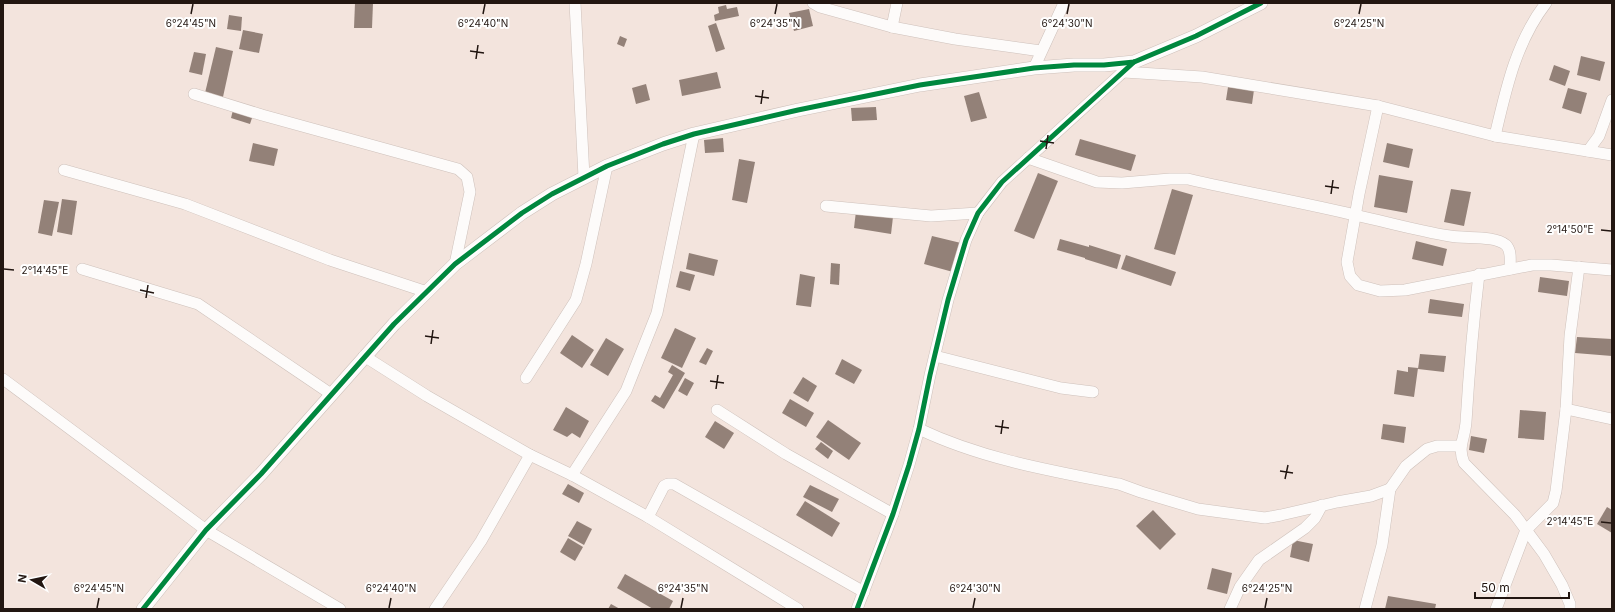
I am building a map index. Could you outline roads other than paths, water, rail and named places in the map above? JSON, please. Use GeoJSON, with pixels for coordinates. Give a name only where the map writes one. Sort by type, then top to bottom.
{"type":"FeatureCollection","features":[{"type":"Feature","properties":{"kind":"street"},"geometry":{"type":"LineString","coordinates":[[575,3],[584,177]]}},
{"type":"Feature","properties":{"kind":"street"},"geometry":{"type":"LineString","coordinates":[[813,3],[820,8],[892,27],[955,39],[1041,51]]}},
{"type":"Feature","properties":{"kind":"street"},"geometry":{"type":"LineString","coordinates":[[892,27],[897,3]]}},
{"type":"Feature","properties":{"kind":"street"},"geometry":{"type":"LineString","coordinates":[[1034,68],[1064,3]]}},
{"type":"Feature","properties":{"kind":"street"},"geometry":{"type":"LineString","coordinates":[[143,609],[206,530],[261,474],[364,356],[455,264],[522,213],[584,177],[607,166],[663,144],[694,134],[920,84],[1034,68],[1134,62],[1196,36],[1261,3]]}},
{"type":"Feature","properties":{"kind":"street"},"geometry":{"type":"LineString","coordinates":[[1495,136],[1507,84],[1522,42],[1546,3]]}},
{"type":"Feature","properties":{"kind":"street"},"geometry":{"type":"LineString","coordinates":[[857,609],[893,514],[919,429],[948,300],[962,255],[978,213],[1002,182],[1134,62]]}},
{"type":"Feature","properties":{"kind":"street"},"geometry":{"type":"LineString","coordinates":[[1124,72],[1202,77],[1378,106],[1495,136],[1612,155]]}},
{"type":"Feature","properties":{"kind":"street"},"geometry":{"type":"LineString","coordinates":[[194,94],[262,115],[458,169],[467,177],[470,192],[455,264]]}},
{"type":"Feature","properties":{"kind":"street"},"geometry":{"type":"LineString","coordinates":[[1588,151],[1599,136],[1612,104]]}},
{"type":"Feature","properties":{"kind":"street"},"geometry":{"type":"LineString","coordinates":[[1378,106],[1355,215],[1347,262],[1350,276],[1358,285],[1380,291],[1405,290],[1478,274],[1538,265],[1612,270]]}},
{"type":"Feature","properties":{"kind":"street"},"geometry":{"type":"LineString","coordinates":[[572,475],[626,391],[657,313],[694,134]]}},
{"type":"Feature","properties":{"kind":"street"},"geometry":{"type":"LineString","coordinates":[[1028,158],[1097,182],[1122,184],[1170,179],[1188,179],[1452,237],[1481,238],[1498,241],[1506,245],[1510,251],[1510,269]]}},
{"type":"Feature","properties":{"kind":"street"},"geometry":{"type":"LineString","coordinates":[[526,378],[576,300],[586,264],[607,166]]}},
{"type":"Feature","properties":{"kind":"street"},"geometry":{"type":"LineString","coordinates":[[64,170],[185,204],[330,260],[427,292]]}},
{"type":"Feature","properties":{"kind":"street"},"geometry":{"type":"LineString","coordinates":[[826,206],[931,216],[978,213]]}},
{"type":"Feature","properties":{"kind":"street"},"geometry":{"type":"LineString","coordinates":[[1496,609],[1526,530],[1553,503],[1556,491],[1566,409],[1570,336],[1578,267]]}},
{"type":"Feature","properties":{"kind":"street"},"geometry":{"type":"LineString","coordinates":[[82,268],[198,304],[331,394]]}},
{"type":"Feature","properties":{"kind":"street"},"geometry":{"type":"LineString","coordinates":[[1478,274],[1465,429],[1460,446],[1461,455],[1464,464],[1515,515],[1544,554],[1562,585],[1570,604],[1570,609]]}},
{"type":"Feature","properties":{"kind":"street"},"geometry":{"type":"LineString","coordinates":[[364,356],[427,396],[530,455],[572,475],[648,517],[798,609]]}},
{"type":"Feature","properties":{"kind":"street"},"geometry":{"type":"LineString","coordinates":[[935,356],[1061,388],[1093,392]]}},
{"type":"Feature","properties":{"kind":"street"},"geometry":{"type":"LineString","coordinates":[[3,379],[206,530],[340,609]]}},
{"type":"Feature","properties":{"kind":"street"},"geometry":{"type":"LineString","coordinates":[[1566,409],[1612,419]]}},
{"type":"Feature","properties":{"kind":"street"},"geometry":{"type":"LineString","coordinates":[[717,410],[786,454],[893,514]]}},
{"type":"Feature","properties":{"kind":"street"},"geometry":{"type":"LineString","coordinates":[[919,429],[940,439],[979,453],[1120,484],[1141,492],[1198,509],[1265,518],[1371,496],[1390,489]]}},
{"type":"Feature","properties":{"kind":"street"},"geometry":{"type":"LineString","coordinates":[[1365,609],[1382,545],[1390,489],[1406,466],[1428,449],[1438,446],[1460,446]]}},
{"type":"Feature","properties":{"kind":"street"},"geometry":{"type":"LineString","coordinates":[[435,609],[481,541],[530,455]]}},
{"type":"Feature","properties":{"kind":"street"},"geometry":{"type":"LineString","coordinates":[[648,517],[664,486],[674,484],[864,592]]}},
{"type":"Feature","properties":{"kind":"street"},"geometry":{"type":"LineString","coordinates":[[1230,609],[1240,587],[1259,560],[1305,528],[1314,518],[1322,505]]}}]}
